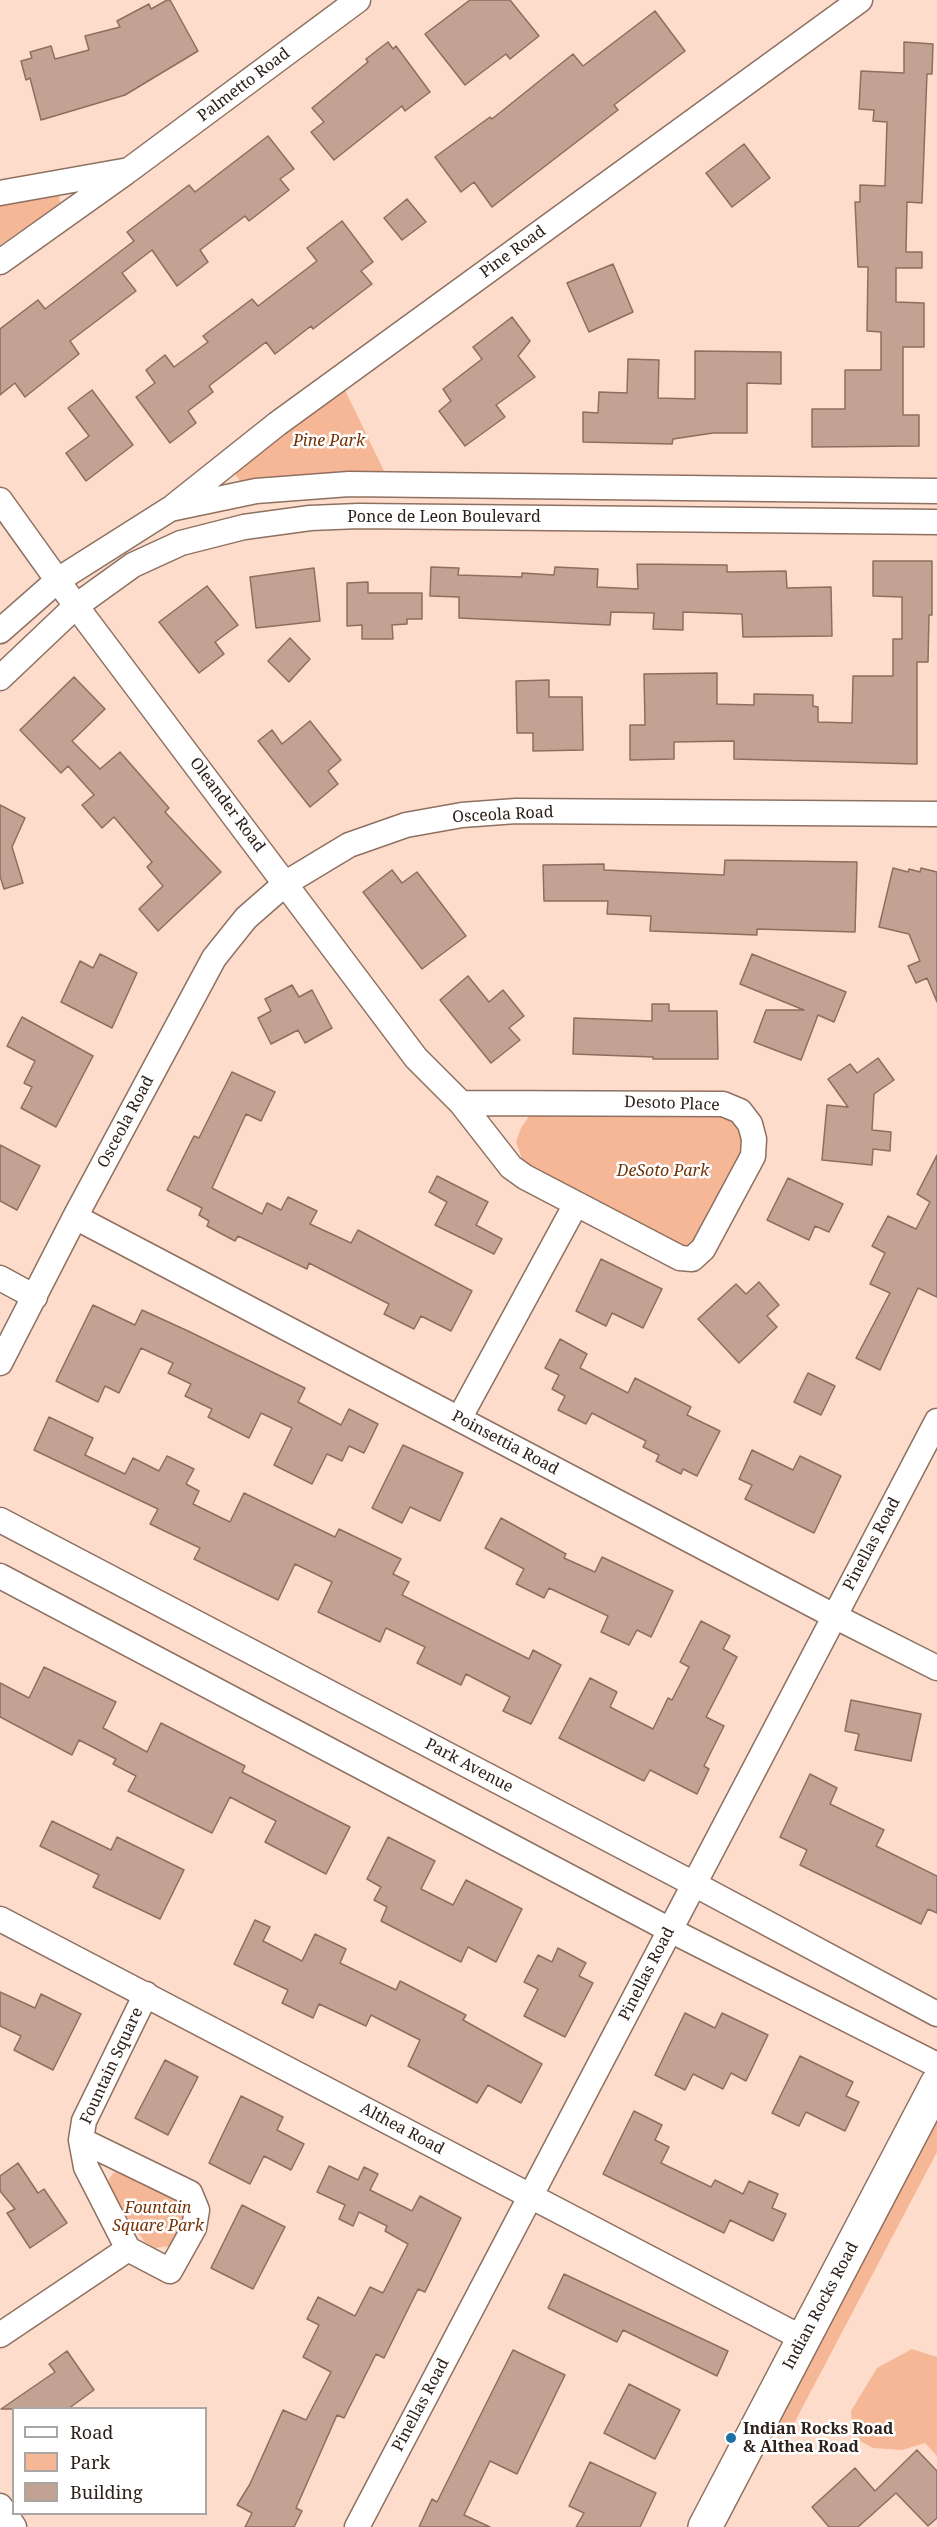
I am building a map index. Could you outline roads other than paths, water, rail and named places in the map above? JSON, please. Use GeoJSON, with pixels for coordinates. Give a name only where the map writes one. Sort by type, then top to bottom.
{"type":"FeatureCollection","features":[{"type":"Feature","properties":{"kind":"street","name":"Palmetto Road"},"geometry":{"type":"LineString","coordinates":[[0,262],[129,170],[358,0]]}},
{"type":"Feature","properties":{"kind":"street","name":"Pine Road"},"geometry":{"type":"LineString","coordinates":[[170,509],[277,424],[860,0]]}},
{"type":"Feature","properties":{"kind":"street","name":"Palmetto Road"},"geometry":{"type":"LineString","coordinates":[[0,193],[129,170]]}},
{"type":"Feature","properties":{"kind":"street","name":"Ponce de Leon Boulevard"},"geometry":{"type":"LineString","coordinates":[[0,631],[58,580],[170,509],[256,491],[349,484],[937,490]]}},
{"type":"Feature","properties":{"kind":"street","name":"Oleander Road"},"geometry":{"type":"LineString","coordinates":[[0,500],[76,606],[416,1058],[461,1103]]}},
{"type":"Feature","properties":{"kind":"street","name":"Ponce de Leon Boulevard"},"geometry":{"type":"LineString","coordinates":[[0,678],[76,606],[133,565],[182,543],[244,527],[310,518],[359,516],[937,522]]}},
{"type":"Feature","properties":{"kind":"street","name":"Osceola Road"},"geometry":{"type":"LineString","coordinates":[[0,1363],[75,1217],[214,958],[246,918],[286,883],[350,845],[406,825],[462,815],[516,812],[937,814]]}},
{"type":"Feature","properties":{"kind":"street","name":"Desoto Place"},"geometry":{"type":"LineString","coordinates":[[703,1102],[740,1112],[750,1124],[754,1139],[753,1156],[703,1249],[692,1259],[680,1258],[511,1167],[461,1103],[703,1102]]}},
{"type":"Feature","properties":{"kind":"street"},"geometry":{"type":"LineString","coordinates":[[459,1419],[576,1204]]}},
{"type":"Feature","properties":{"kind":"street","name":"Poinsettia Road"},"geometry":{"type":"LineString","coordinates":[[75,1217],[937,1668]]}},
{"type":"Feature","properties":{"kind":"street"},"geometry":{"type":"LineString","coordinates":[[0,1278],[35,1297]]}},
{"type":"Feature","properties":{"kind":"street","name":"Pinellas Road"},"geometry":{"type":"LineString","coordinates":[[357,2527],[937,1421]]}},
{"type":"Feature","properties":{"kind":"street","name":"Park Avenue"},"geometry":{"type":"LineString","coordinates":[[0,1520],[937,2014]]}},
{"type":"Feature","properties":{"kind":"street"},"geometry":{"type":"LineString","coordinates":[[0,1576],[670,1930],[937,2065]]}},
{"type":"Feature","properties":{"kind":"street","name":"Althea Road"},"geometry":{"type":"LineString","coordinates":[[0,1918],[804,2338]]}},
{"type":"Feature","properties":{"kind":"street","name":"Fountain Square"},"geometry":{"type":"LineString","coordinates":[[81,2140],[84,2121],[146,1994]]}},
{"type":"Feature","properties":{"kind":"street","name":"Indian Rocks Road"},"geometry":{"type":"LineString","coordinates":[[705,2527],[937,2084]]}},
{"type":"Feature","properties":{"kind":"street"},"geometry":{"type":"LineString","coordinates":[[81,2140],[190,2193],[197,2210],[194,2228],[170,2271],[128,2249],[86,2167],[81,2140]]}},
{"type":"Feature","properties":{"kind":"street"},"geometry":{"type":"LineString","coordinates":[[0,2335],[128,2249]]}},
{"type":"Feature","properties":{"kind":"street"},"geometry":{"type":"LineString","coordinates":[[0,2506],[14,2527]]}},
{"type":"Feature","properties":{"kind":"place","name":"Indian Rocks Road & Althea Road"},"geometry":{"type":"Point","coordinates":[731,2438]}},
{"type":"Feature","properties":{"kind":"park label","name":"Pine Park"},"geometry":{"type":"Point","coordinates":[329,441]}},
{"type":"Feature","properties":{"kind":"park label","name":"DeSoto Park"},"geometry":{"type":"Point","coordinates":[663,1171]}},
{"type":"Feature","properties":{"kind":"park label","name":"Fountain Square Park"},"geometry":{"type":"Point","coordinates":[158,2217]}}]}
